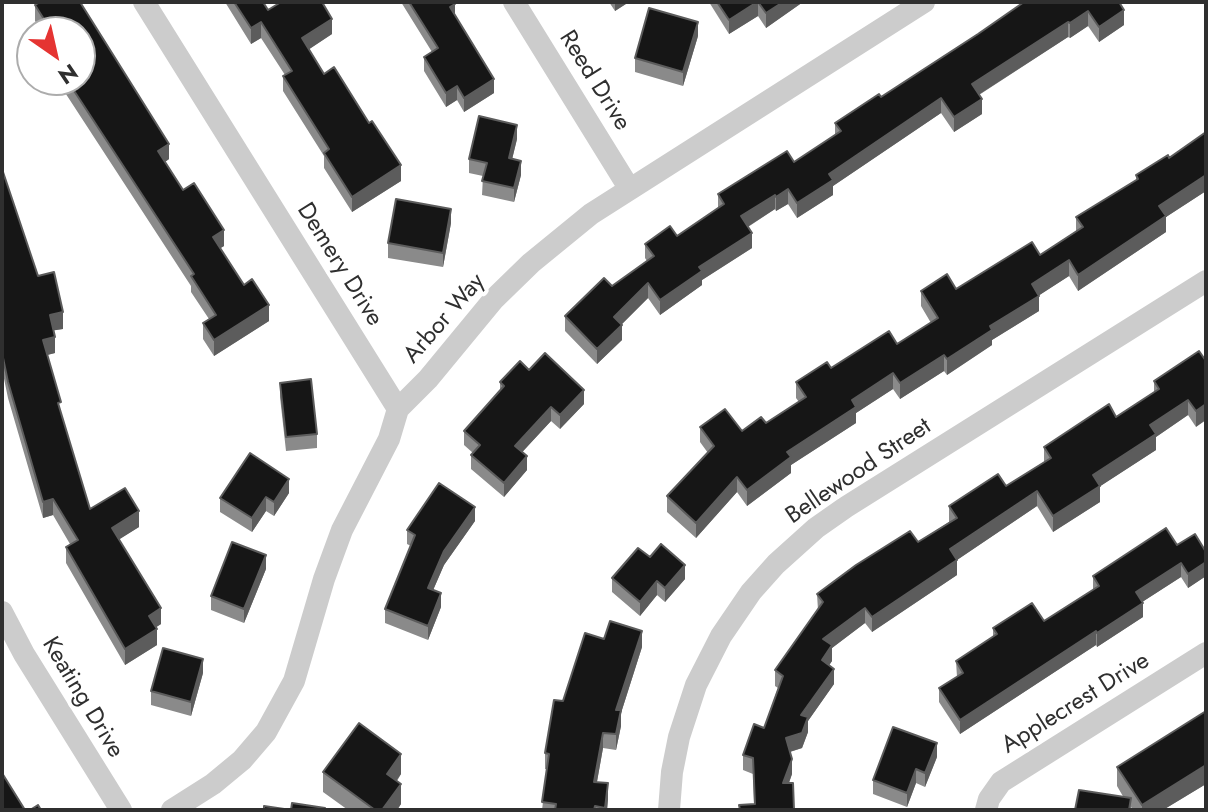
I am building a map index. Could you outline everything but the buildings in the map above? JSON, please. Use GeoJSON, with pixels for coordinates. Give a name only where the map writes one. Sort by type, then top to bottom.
{"type":"FeatureCollection","features":[{"type":"Feature","properties":{"kind":"street","name":"Demery Drive"},"geometry":{"type":"LineString","coordinates":[[144,2],[398,409]]}},
{"type":"Feature","properties":{"kind":"street","name":"Reed Drive"},"geometry":{"type":"LineString","coordinates":[[514,2],[629,188]]}},
{"type":"Feature","properties":{"kind":"street","name":"Arbor Way"},"geometry":{"type":"LineString","coordinates":[[172,810],[213,784],[242,760],[266,732],[286,698],[342,530],[389,439],[398,409],[428,379],[494,299],[531,263],[591,214],[924,2]]}},
{"type":"Feature","properties":{"kind":"street","name":"Bellewood Street"},"geometry":{"type":"LineString","coordinates":[[669,810],[679,737],[696,685],[721,636],[751,592],[776,564],[816,528],[846,507],[1206,281]]}},
{"type":"Feature","properties":{"kind":"street","name":"Keating Drive"},"geometry":{"type":"LineString","coordinates":[[2,612],[24,654],[121,810]]}},
{"type":"Feature","properties":{"kind":"street","name":"Applecrest Drive"},"geometry":{"type":"LineString","coordinates":[[986,810],[989,799],[1001,782],[1206,653]]}}]}
